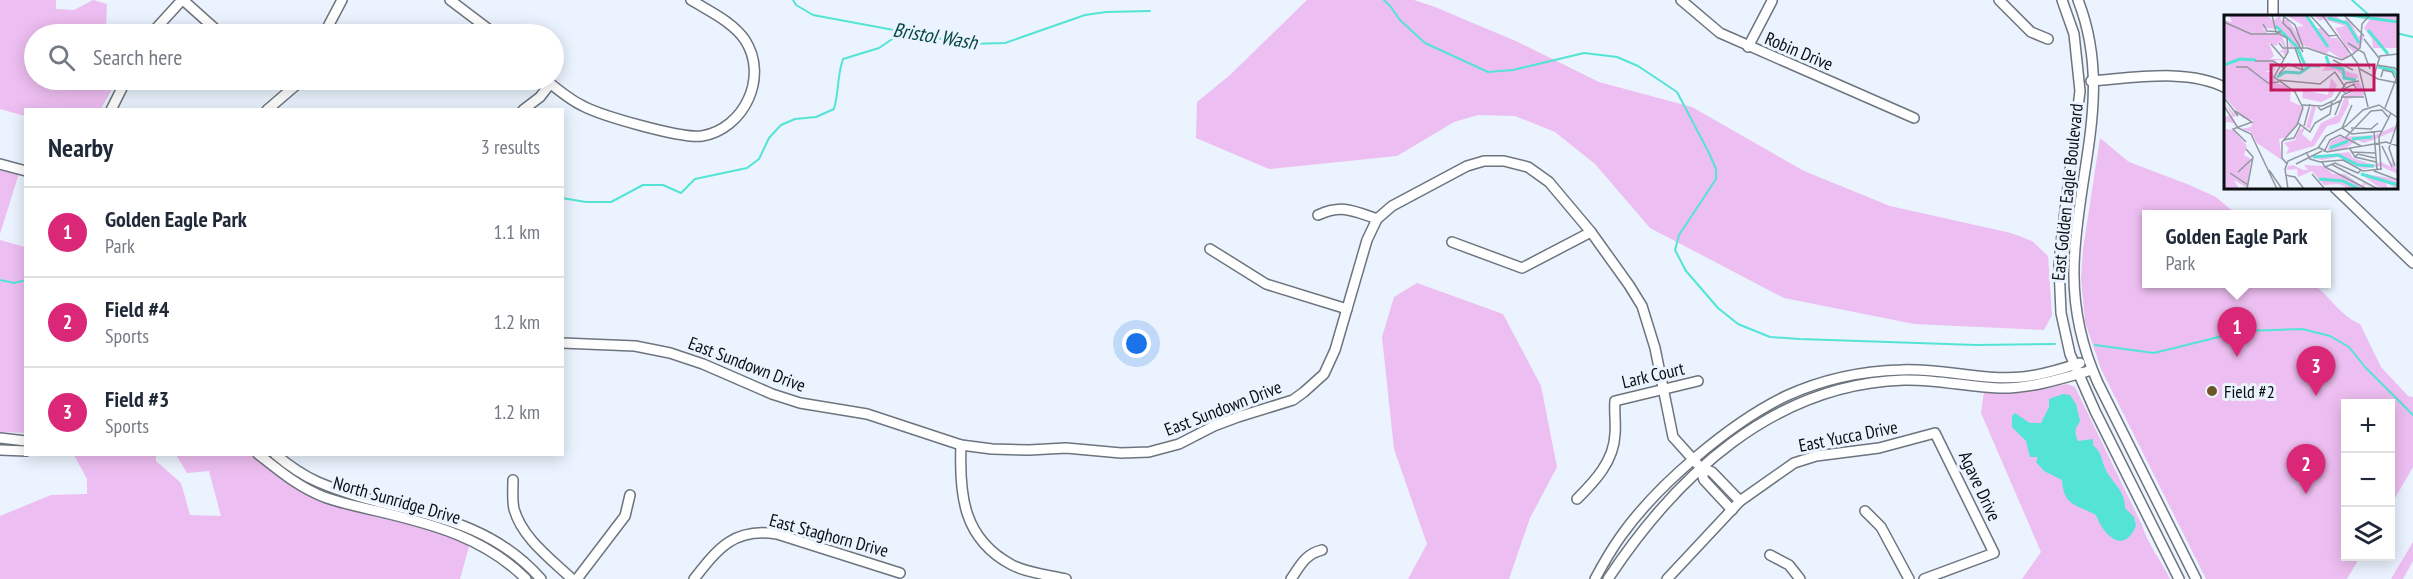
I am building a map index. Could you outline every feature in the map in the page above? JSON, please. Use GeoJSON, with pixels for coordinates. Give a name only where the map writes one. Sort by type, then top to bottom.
{"type":"FeatureCollection","features":[{"type":"Feature","properties":{"kind":"street"},"geometry":{"type":"LineString","coordinates":[[161,24],[182,0],[210,24]]}},
{"type":"Feature","properties":{"kind":"street"},"geometry":{"type":"LineString","coordinates":[[329,24],[342,0]]}},
{"type":"Feature","properties":{"kind":"street"},"geometry":{"type":"LineString","coordinates":[[450,0],[482,24]]}},
{"type":"Feature","properties":{"kind":"street"},"geometry":{"type":"LineString","coordinates":[[559,90],[581,106],[605,116],[688,136],[710,134],[729,124],[747,104],[752,91],[754,67],[749,48],[739,32],[730,24],[691,0]]}},
{"type":"Feature","properties":{"kind":"street","name":"Robin Drive"},"geometry":{"type":"LineString","coordinates":[[1681,0],[1720,33],[1914,118]]}},
{"type":"Feature","properties":{"kind":"street"},"geometry":{"type":"LineString","coordinates":[[2000,0],[2031,32],[2048,39]]}},
{"type":"Feature","properties":{"kind":"street","name":"East Golden Eagle Boulevard"},"geometry":{"type":"LineString","coordinates":[[2062,0],[2074,34],[2080,82],[2059,267],[2061,313],[2077,369],[2179,579]]}},
{"type":"Feature","properties":{"kind":"street","name":"East Golden Eagle Boulevard"},"geometry":{"type":"LineString","coordinates":[[2078,0],[2090,39],[2094,81],[2093,117],[2074,266],[2077,319],[2090,365],[2196,579]]}},
{"type":"Feature","properties":{"kind":"street"},"geometry":{"type":"LineString","coordinates":[[2273,0],[2274,15]]}},
{"type":"Feature","properties":{"kind":"street"},"geometry":{"type":"LineString","coordinates":[[1748,47],[1772,1]]}},
{"type":"Feature","properties":{"kind":"street"},"geometry":{"type":"LineString","coordinates":[[2080,82],[2186,76],[2210,80],[2224,87]]}},
{"type":"Feature","properties":{"kind":"street"},"geometry":{"type":"LineString","coordinates":[[112,108],[121,90]]}},
{"type":"Feature","properties":{"kind":"street"},"geometry":{"type":"LineString","coordinates":[[269,108],[290,90]]}},
{"type":"Feature","properties":{"kind":"street"},"geometry":{"type":"LineString","coordinates":[[526,108],[540,97],[544,90]]}},
{"type":"Feature","properties":{"kind":"street"},"geometry":{"type":"LineString","coordinates":[[1318,215],[1332,209],[1349,209],[1377,219],[1392,206],[1467,166],[1484,161],[1518,163],[1539,174],[1549,182],[1591,232],[1642,306],[1655,348],[1673,437],[1697,464],[1704,480],[1732,510]]}},
{"type":"Feature","properties":{"kind":"street"},"geometry":{"type":"LineString","coordinates":[[0,164],[24,170]]}},
{"type":"Feature","properties":{"kind":"street"},"geometry":{"type":"LineString","coordinates":[[2336,189],[2413,263]]}},
{"type":"Feature","properties":{"kind":"street","name":"East Sundown Drive"},"geometry":{"type":"LineString","coordinates":[[564,343],[635,346],[670,353],[800,403],[867,414],[961,445],[1011,449],[1093,449],[1135,453],[1179,444],[1214,426],[1293,400],[1324,374],[1335,350],[1367,240],[1377,219]]}},
{"type":"Feature","properties":{"kind":"street"},"geometry":{"type":"LineString","coordinates":[[1452,242],[1522,268],[1591,232]]}},
{"type":"Feature","properties":{"kind":"street"},"geometry":{"type":"LineString","coordinates":[[1210,249],[1266,284],[1347,309]]}},
{"type":"Feature","properties":{"kind":"street"},"geometry":{"type":"LineString","coordinates":[[1595,579],[1621,536],[1633,521],[1697,464],[1733,428],[1768,405],[1796,392],[1866,373],[1898,370],[2022,377],[2090,365]]}},
{"type":"Feature","properties":{"kind":"street","name":"Lark Court"},"geometry":{"type":"LineString","coordinates":[[1577,499],[1598,477],[1612,452],[1616,434],[1616,400],[1698,381]]}},
{"type":"Feature","properties":{"kind":"street","name":"East Yucca Drive"},"geometry":{"type":"LineString","coordinates":[[1667,579],[1740,501],[1794,463],[1816,456],[1886,447],[1935,434]]}},
{"type":"Feature","properties":{"kind":"street","name":"Agave Drive"},"geometry":{"type":"LineString","coordinates":[[1924,579],[1994,554],[1935,434]]}},
{"type":"Feature","properties":{"kind":"street"},"geometry":{"type":"LineString","coordinates":[[0,438],[23,446]]}},
{"type":"Feature","properties":{"kind":"street"},"geometry":{"type":"LineString","coordinates":[[961,445],[961,494],[969,523],[979,537],[1013,565],[1066,579]]}},
{"type":"Feature","properties":{"kind":"street"},"geometry":{"type":"LineString","coordinates":[[0,450],[23,446]]}},
{"type":"Feature","properties":{"kind":"street","name":"North Sunridge Drive"},"geometry":{"type":"LineString","coordinates":[[260,456],[291,481],[320,495],[433,525],[471,539],[506,561],[526,579]]}},
{"type":"Feature","properties":{"kind":"street","name":"North Sunridge Drive"},"geometry":{"type":"LineString","coordinates":[[278,456],[316,482],[448,519],[481,532],[530,567],[541,579]]}},
{"type":"Feature","properties":{"kind":"street"},"geometry":{"type":"LineString","coordinates":[[1697,464],[1712,472],[1740,501]]}},
{"type":"Feature","properties":{"kind":"street"},"geometry":{"type":"LineString","coordinates":[[1608,579],[1630,545],[1697,464]]}},
{"type":"Feature","properties":{"kind":"street"},"geometry":{"type":"LineString","coordinates":[[513,480],[513,506],[525,531],[538,547],[572,579]]}},
{"type":"Feature","properties":{"kind":"street"},"geometry":{"type":"LineString","coordinates":[[577,579],[625,516],[630,495]]}},
{"type":"Feature","properties":{"kind":"street"},"geometry":{"type":"LineString","coordinates":[[1865,512],[1881,527],[1909,579]]}},
{"type":"Feature","properties":{"kind":"street","name":"East Staghorn Drive"},"geometry":{"type":"LineString","coordinates":[[694,579],[712,555],[728,542],[739,536],[763,532],[777,534],[900,573]]}},
{"type":"Feature","properties":{"kind":"street"},"geometry":{"type":"LineString","coordinates":[[1291,579],[1304,558],[1313,552],[1322,550]]}},
{"type":"Feature","properties":{"kind":"street"},"geometry":{"type":"LineString","coordinates":[[1770,555],[1789,565],[1800,579]]}},
{"type":"Feature","properties":{"kind":"shaded area"},"geometry":{"type":"Polygon","coordinates":[[[0,0],[56,0],[56,9],[74,10],[93,0],[107,4],[106,24],[24,24],[24,90],[111,90],[102,108],[24,108],[24,116],[0,109],[0,0]]]}},
{"type":"Feature","properties":{"kind":"shaded area"},"geometry":{"type":"Polygon","coordinates":[[[1307,0],[1414,0],[1518,42],[1599,82],[1692,107],[1804,171],[1890,206],[2011,233],[2032,241],[2048,256],[2052,315],[2044,330],[1914,324],[1784,298],[1650,228],[1595,164],[1555,132],[1515,116],[1478,115],[1454,122],[1397,156],[1269,169],[1196,138],[1197,102],[1230,75],[1307,0]]]}},
{"type":"Feature","properties":{"kind":"shaded area"},"geometry":{"type":"Polygon","coordinates":[[[2100,138],[2129,162],[2216,197],[2231,210],[2142,210],[2142,288],[2318,288],[2346,316],[2360,324],[2381,367],[2408,396],[2413,397],[2413,467],[2395,498],[2395,399],[2341,399],[2341,561],[2358,561],[2347,579],[2206,579],[2101,369],[2085,322],[2081,278],[2083,249],[2100,138]]]}},
{"type":"Feature","properties":{"kind":"shaded area"},"geometry":{"type":"Polygon","coordinates":[[[0,169],[19,173],[0,234],[0,169]]]}},
{"type":"Feature","properties":{"kind":"shaded area"},"geometry":{"type":"Polygon","coordinates":[[[0,240],[24,247],[24,433],[0,432],[0,240]]]}},
{"type":"Feature","properties":{"kind":"shaded area"},"geometry":{"type":"Polygon","coordinates":[[[1417,283],[1503,314],[1541,386],[1557,467],[1530,518],[1509,579],[1408,579],[1427,544],[1394,449],[1382,337],[1394,297],[1417,283]]]}},
{"type":"Feature","properties":{"kind":"shaded area"},"geometry":{"type":"Polygon","coordinates":[[[2067,384],[2075,387],[2148,539],[2170,579],[2022,579],[2041,552],[1981,413],[1984,392],[2020,393],[2067,384]]]}},
{"type":"Feature","properties":{"kind":"shaded area"},"geometry":{"type":"Polygon","coordinates":[[[2063,394],[2070,395],[2076,404],[2080,421],[2076,430],[2078,441],[2093,439],[2093,445],[2099,452],[2106,470],[2122,493],[2125,508],[2134,517],[2136,526],[2125,540],[2119,541],[2108,535],[2096,515],[2068,500],[2062,480],[2044,471],[2036,462],[2038,457],[2030,457],[2026,441],[2012,427],[2012,416],[2015,413],[2030,423],[2041,423],[2049,407],[2049,399],[2063,394]]]}},
{"type":"Feature","properties":{"kind":"shaded area"},"geometry":{"type":"Polygon","coordinates":[[[75,456],[156,456],[156,461],[181,483],[190,515],[221,516],[209,471],[187,473],[177,456],[253,456],[285,480],[470,543],[460,579],[0,579],[0,516],[51,495],[87,494],[87,479],[75,456]]]}},
{"type":"Feature","properties":{"kind":"shaded area"},"geometry":{"type":"Polygon","coordinates":[[[2413,542],[2413,561],[2403,579],[2391,579],[2413,542]]]}},
{"type":"Feature","properties":{"kind":"waterway","name":"Bristol Wash"},"geometry":{"type":"LineString","coordinates":[[793,0],[796,5],[813,15],[969,44],[1005,43],[1085,15],[1150,11]]}},
{"type":"Feature","properties":{"kind":"waterway"},"geometry":{"type":"LineString","coordinates":[[1384,0],[1400,20],[1425,43],[1488,72],[1513,70],[1584,53],[1617,57],[1638,66],[1677,92],[1709,153],[1716,169],[1716,179],[1679,235],[1675,250],[1686,271],[1718,308],[1738,324],[1770,337],[1800,339],[1976,345],[2055,344]]}},
{"type":"Feature","properties":{"kind":"waterway"},"geometry":{"type":"LineString","coordinates":[[2352,0],[2369,15]]}},
{"type":"Feature","properties":{"kind":"waterway"},"geometry":{"type":"LineString","coordinates":[[564,198],[586,202],[611,202],[643,185],[663,185],[681,193],[695,179],[747,168],[759,159],[769,138],[781,125],[795,119],[816,117],[834,109],[843,59],[879,48],[904,31]]}},
{"type":"Feature","properties":{"kind":"waterway"},"geometry":{"type":"LineString","coordinates":[[2398,33],[2413,37]]}},
{"type":"Feature","properties":{"kind":"waterway"},"geometry":{"type":"LineString","coordinates":[[0,280],[14,283],[24,280]]}},
{"type":"Feature","properties":{"kind":"waterway"},"geometry":{"type":"LineString","coordinates":[[2095,345],[2154,353],[2243,331],[2302,329],[2330,336],[2349,347],[2365,367],[2413,415]]}},
{"type":"Feature","properties":{"kind":"place","name":"Golden Eagle Park"},"geometry":{"type":"Point","coordinates":[2237,357]}},
{"type":"Feature","properties":{"kind":"place","name":"Field #2"},"geometry":{"type":"Point","coordinates":[2212,391]}},
{"type":"Feature","properties":{"kind":"place","name":"Field #3"},"geometry":{"type":"Point","coordinates":[2316,396]}},
{"type":"Feature","properties":{"kind":"place","name":"Field #4"},"geometry":{"type":"Point","coordinates":[2306,494]}}]}
